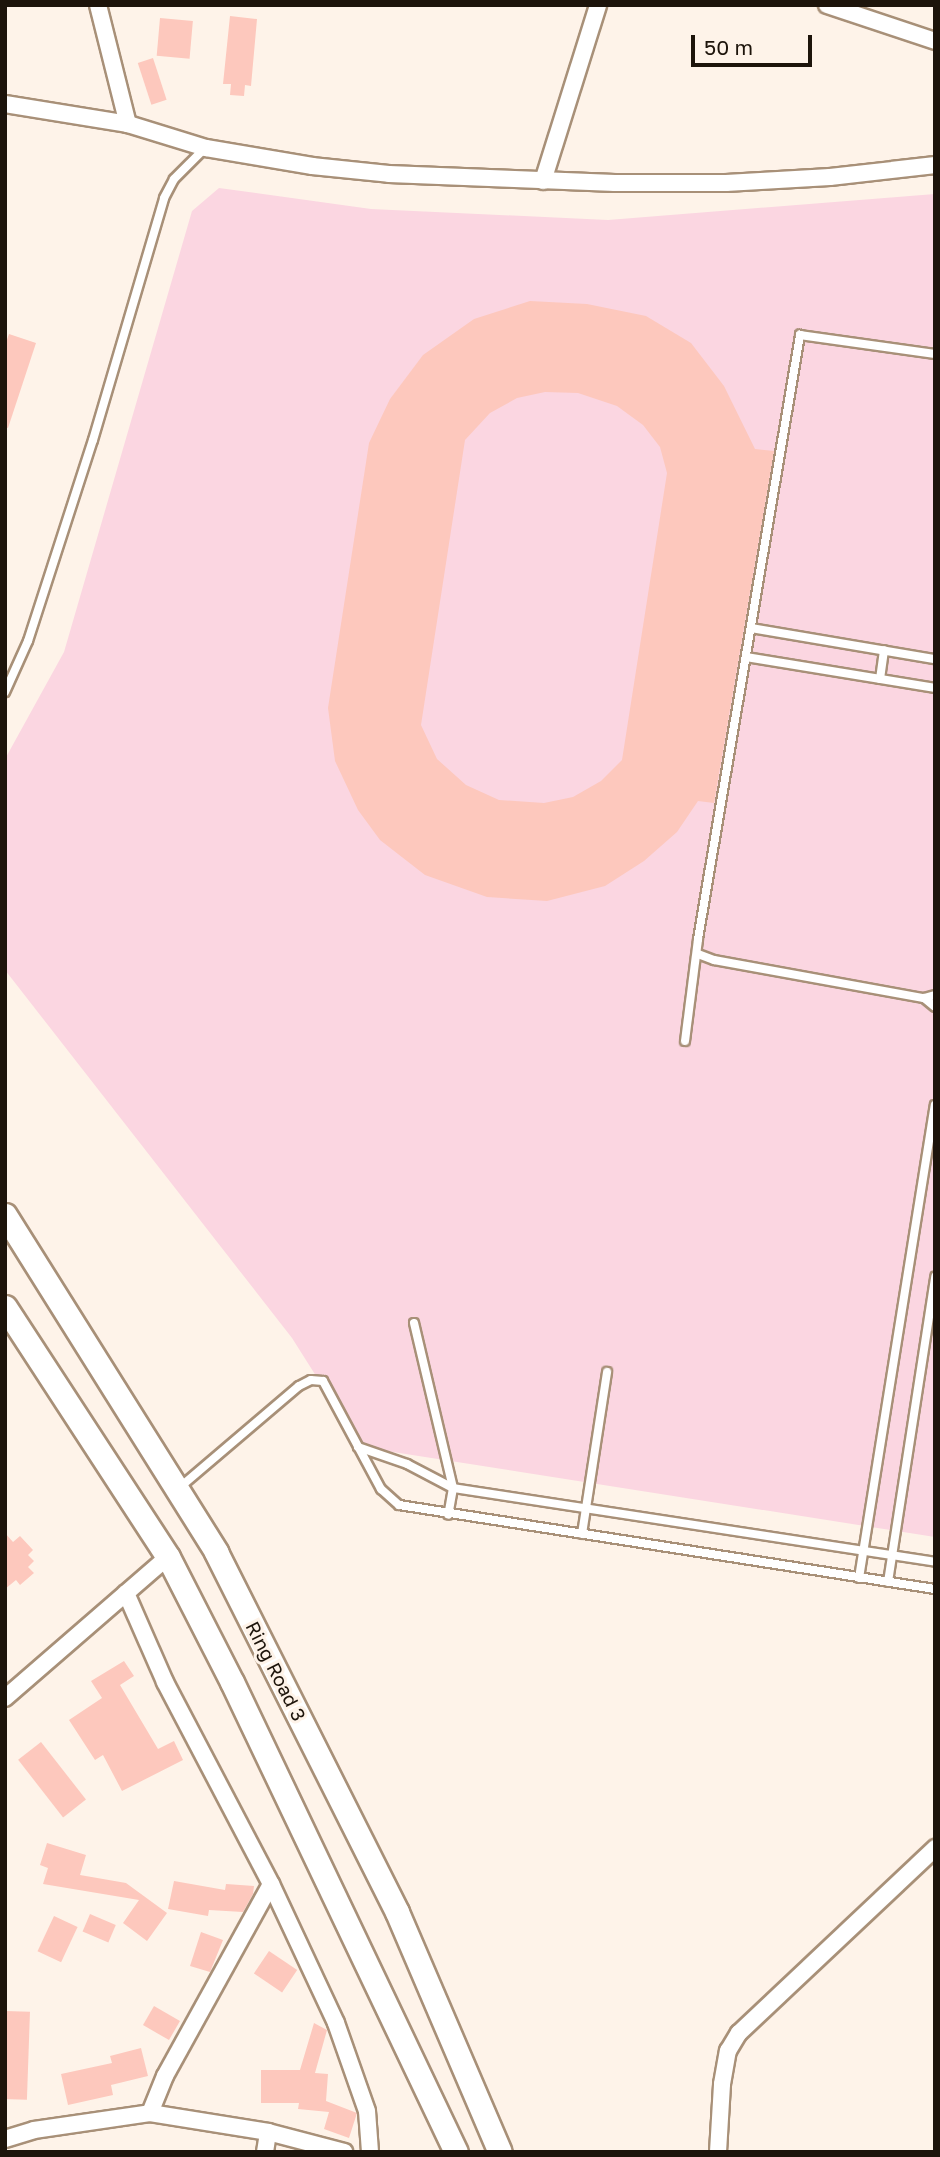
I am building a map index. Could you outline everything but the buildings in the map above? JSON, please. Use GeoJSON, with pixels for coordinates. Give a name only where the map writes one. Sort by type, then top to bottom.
{"type":"FeatureCollection","features":[{"type":"Feature","properties":{"kind":"main road","name":"Ring Road 3"},"geometry":{"type":"LineString","coordinates":[[5,1215],[216,1552],[397,1912],[500,2152]]}},
{"type":"Feature","properties":{"kind":"main road"},"geometry":{"type":"LineString","coordinates":[[5,1307],[168,1557],[232,1682],[456,2152]]}},
{"type":"Feature","properties":{"kind":"street"},"geometry":{"type":"LineString","coordinates":[[99,5],[128,124]]}},
{"type":"Feature","properties":{"kind":"street"},"geometry":{"type":"LineString","coordinates":[[543,181],[598,5]]}},
{"type":"Feature","properties":{"kind":"street"},"geometry":{"type":"LineString","coordinates":[[827,5],[935,41]]}},
{"type":"Feature","properties":{"kind":"street"},"geometry":{"type":"LineString","coordinates":[[5,104],[128,124],[205,148],[312,166],[389,174],[543,181],[726,183],[830,177],[935,164]]}},
{"type":"Feature","properties":{"kind":"street"},"geometry":{"type":"LineString","coordinates":[[5,1698],[168,1557]]}},
{"type":"Feature","properties":{"kind":"street"},"geometry":{"type":"LineString","coordinates":[[126,1593],[165,1682],[271,1884],[336,2023],[367,2111],[370,2152]]}},
{"type":"Feature","properties":{"kind":"street"},"geometry":{"type":"LineString","coordinates":[[718,2152],[722,2084],[728,2052],[738,2033],[935,1847]]}},
{"type":"Feature","properties":{"kind":"street"},"geometry":{"type":"LineString","coordinates":[[150,2113],[165,2076],[271,1884]]}},
{"type":"Feature","properties":{"kind":"street"},"geometry":{"type":"LineString","coordinates":[[5,2139],[34,2130],[150,2113],[268,2132],[344,2152]]}},
{"type":"Feature","properties":{"kind":"street"},"geometry":{"type":"LineString","coordinates":[[265,2152],[268,2132]]}},
{"type":"Feature","properties":{"kind":"lane"},"geometry":{"type":"LineString","coordinates":[[5,692],[29,641],[93,440],[164,198],[174,179],[205,148]]}},
{"type":"Feature","properties":{"kind":"lane"},"geometry":{"type":"LineString","coordinates":[[685,1041],[800,335],[935,354]]}},
{"type":"Feature","properties":{"kind":"lane"},"geometry":{"type":"LineString","coordinates":[[751,628],[935,659]]}},
{"type":"Feature","properties":{"kind":"lane"},"geometry":{"type":"LineString","coordinates":[[880,679],[884,650]]}},
{"type":"Feature","properties":{"kind":"lane"},"geometry":{"type":"LineString","coordinates":[[746,657],[935,688]]}},
{"type":"Feature","properties":{"kind":"lane"},"geometry":{"type":"LineString","coordinates":[[698,954],[714,960],[924,998],[935,995]]}},
{"type":"Feature","properties":{"kind":"lane"},"geometry":{"type":"LineString","coordinates":[[924,998],[935,1007]]}},
{"type":"Feature","properties":{"kind":"lane"},"geometry":{"type":"LineString","coordinates":[[859,1578],[935,1105]]}},
{"type":"Feature","properties":{"kind":"lane"},"geometry":{"type":"LineString","coordinates":[[888,1582],[935,1277]]}},
{"type":"Feature","properties":{"kind":"lane"},"geometry":{"type":"LineString","coordinates":[[414,1323],[453,1488],[448,1515]]}},
{"type":"Feature","properties":{"kind":"lane"},"geometry":{"type":"LineString","coordinates":[[582,1534],[607,1372]]}},
{"type":"Feature","properties":{"kind":"lane"},"geometry":{"type":"LineString","coordinates":[[177,1490],[299,1386],[311,1380],[323,1381],[381,1489],[399,1506],[935,1589]]}},
{"type":"Feature","properties":{"kind":"lane"},"geometry":{"type":"LineString","coordinates":[[358,1447],[407,1464],[453,1488],[935,1562]]}},
{"type":"Feature","properties":{"kind":"shaded area"},"geometry":{"type":"Polygon","coordinates":[[[219,188],[371,209],[608,220],[935,194],[935,1537],[361,1447],[292,1338],[5,970],[5,759],[64,652],[192,211],[219,188]]]}}]}
